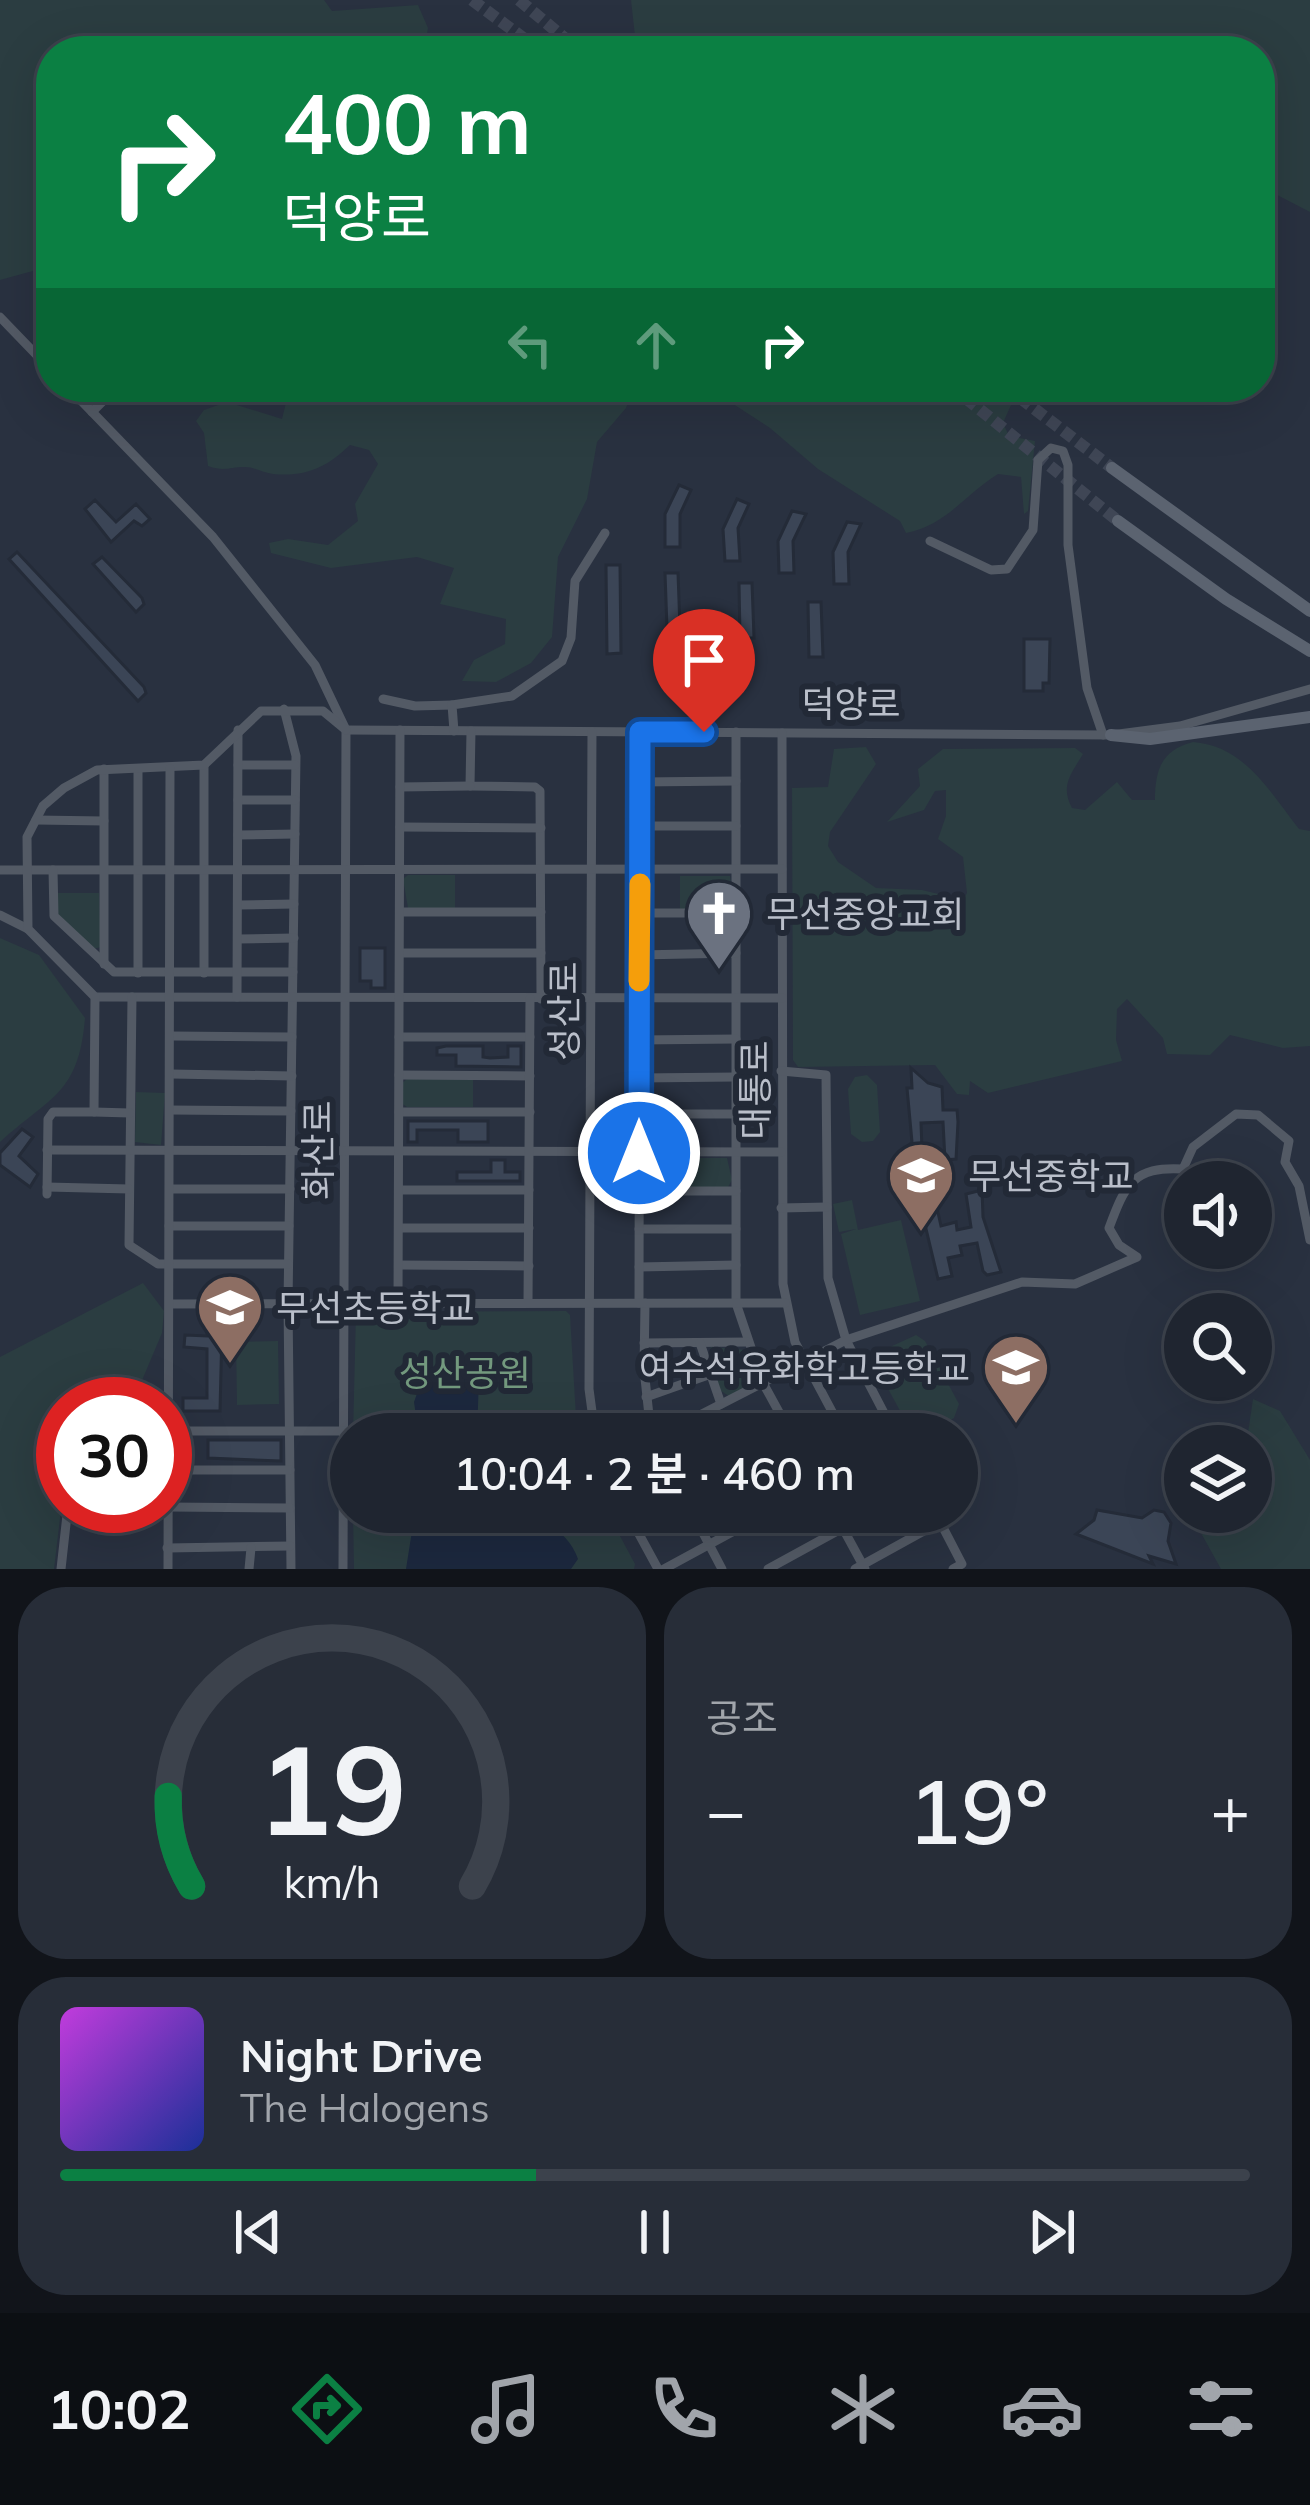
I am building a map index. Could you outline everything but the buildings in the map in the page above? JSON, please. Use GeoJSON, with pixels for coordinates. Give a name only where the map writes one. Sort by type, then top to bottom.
{"type":"FeatureCollection","features":[{"type":"Feature","properties":{"kind":"main road"},"geometry":{"type":"LineString","coordinates":[[1112,467],[1310,611]]}},
{"type":"Feature","properties":{"kind":"main road"},"geometry":{"type":"LineString","coordinates":[[1118,521],[1239,608],[1310,651]]}},
{"type":"Feature","properties":{"kind":"main road"},"geometry":{"type":"LineString","coordinates":[[1107,735],[1150,739],[1310,717]]}},
{"type":"Feature","properties":{"kind":"street"},"geometry":{"type":"LineString","coordinates":[[0,317],[36,354]]}},
{"type":"Feature","properties":{"kind":"street"},"geometry":{"type":"LineString","coordinates":[[82,402],[213,538],[315,665],[346,730]]}},
{"type":"Feature","properties":{"kind":"street"},"geometry":{"type":"LineString","coordinates":[[92,412],[102,402]]}},
{"type":"Feature","properties":{"kind":"street"},"geometry":{"type":"LineString","coordinates":[[930,542],[991,571],[1007,569],[1033,530],[1038,460],[1051,448],[1063,451],[1068,465],[1068,545],[1087,688],[1107,735]]}},
{"type":"Feature","properties":{"kind":"street"},"geometry":{"type":"LineString","coordinates":[[383,699],[415,706],[512,696],[562,661],[569,651],[575,581],[605,532]]}},
{"type":"Feature","properties":{"kind":"street","name":"덕양로"},"geometry":{"type":"LineString","coordinates":[[346,730],[1107,735],[1180,726],[1310,689]]}},
{"type":"Feature","properties":{"kind":"street"},"geometry":{"type":"LineString","coordinates":[[452,705],[454,731]]}},
{"type":"Feature","properties":{"kind":"street"},"geometry":{"type":"LineString","coordinates":[[284,709],[295,765],[288,1264],[291,1569]]}},
{"type":"Feature","properties":{"kind":"street"},"geometry":{"type":"LineString","coordinates":[[28,929],[27,837],[44,806],[77,778],[104,769],[170,770],[204,765],[261,711],[323,711],[346,730]]}},
{"type":"Feature","properties":{"kind":"street"},"geometry":{"type":"LineString","coordinates":[[237,997],[238,730]]}},
{"type":"Feature","properties":{"kind":"street","name":"화산로"},"geometry":{"type":"LineString","coordinates":[[345,1413],[346,730]]}},
{"type":"Feature","properties":{"kind":"street"},"geometry":{"type":"LineString","coordinates":[[398,1303],[400,730]]}},
{"type":"Feature","properties":{"kind":"street"},"geometry":{"type":"LineString","coordinates":[[470,786],[471,731]]}},
{"type":"Feature","properties":{"kind":"street","name":"성산로"},"geometry":{"type":"LineString","coordinates":[[592,732],[592,1413]]}},
{"type":"Feature","properties":{"kind":"street"},"geometry":{"type":"LineString","coordinates":[[640,732],[639,1267],[648,1413]]}},
{"type":"Feature","properties":{"kind":"street"},"geometry":{"type":"LineString","coordinates":[[736,732],[736,1303],[763,1383],[780,1413]]}},
{"type":"Feature","properties":{"kind":"street","name":"대통로"},"geometry":{"type":"LineString","coordinates":[[782,733],[785,1304],[804,1361],[832,1413]]}},
{"type":"Feature","properties":{"kind":"street"},"geometry":{"type":"LineString","coordinates":[[204,765],[204,973]]}},
{"type":"Feature","properties":{"kind":"street"},"geometry":{"type":"LineString","coordinates":[[238,765],[295,765]]}},
{"type":"Feature","properties":{"kind":"street"},"geometry":{"type":"LineString","coordinates":[[104,769],[104,964]]}},
{"type":"Feature","properties":{"kind":"street"},"geometry":{"type":"LineString","coordinates":[[137,770],[138,973]]}},
{"type":"Feature","properties":{"kind":"street"},"geometry":{"type":"LineString","coordinates":[[169,1377],[170,770]]}},
{"type":"Feature","properties":{"kind":"street"},"geometry":{"type":"LineString","coordinates":[[640,782],[736,781]]}},
{"type":"Feature","properties":{"kind":"street"},"geometry":{"type":"LineString","coordinates":[[400,787],[539,788],[541,953],[530,1037],[529,1303]]}},
{"type":"Feature","properties":{"kind":"street"},"geometry":{"type":"LineString","coordinates":[[238,800],[295,800]]}},
{"type":"Feature","properties":{"kind":"street"},"geometry":{"type":"LineString","coordinates":[[36,820],[104,821]]}},
{"type":"Feature","properties":{"kind":"street"},"geometry":{"type":"LineString","coordinates":[[640,826],[736,826]]}},
{"type":"Feature","properties":{"kind":"street"},"geometry":{"type":"LineString","coordinates":[[400,827],[541,828]]}},
{"type":"Feature","properties":{"kind":"street"},"geometry":{"type":"LineString","coordinates":[[238,835],[295,834]]}},
{"type":"Feature","properties":{"kind":"street"},"geometry":{"type":"LineString","coordinates":[[0,870],[782,869]]}},
{"type":"Feature","properties":{"kind":"street"},"geometry":{"type":"LineString","coordinates":[[53,870],[54,916],[114,972],[293,972]]}},
{"type":"Feature","properties":{"kind":"street"},"geometry":{"type":"LineString","coordinates":[[238,905],[294,904]]}},
{"type":"Feature","properties":{"kind":"street"},"geometry":{"type":"LineString","coordinates":[[400,912],[541,912]]}},
{"type":"Feature","properties":{"kind":"street"},"geometry":{"type":"LineString","coordinates":[[640,913],[736,913]]}},
{"type":"Feature","properties":{"kind":"street"},"geometry":{"type":"LineString","coordinates":[[0,915],[28,929],[95,998],[94,1112]]}},
{"type":"Feature","properties":{"kind":"street"},"geometry":{"type":"LineString","coordinates":[[238,939],[294,938]]}},
{"type":"Feature","properties":{"kind":"street"},"geometry":{"type":"LineString","coordinates":[[400,953],[541,953]]}},
{"type":"Feature","properties":{"kind":"street"},"geometry":{"type":"LineString","coordinates":[[639,955],[736,953]]}},
{"type":"Feature","properties":{"kind":"street"},"geometry":{"type":"LineString","coordinates":[[132,997],[129,1245],[152,1263],[288,1264]]}},
{"type":"Feature","properties":{"kind":"street"},"geometry":{"type":"LineString","coordinates":[[95,998],[782,998]]}},
{"type":"Feature","properties":{"kind":"street"},"geometry":{"type":"LineString","coordinates":[[172,1036],[292,1037]]}},
{"type":"Feature","properties":{"kind":"street"},"geometry":{"type":"LineString","coordinates":[[399,1037],[530,1037]]}},
{"type":"Feature","properties":{"kind":"street"},"geometry":{"type":"LineString","coordinates":[[639,1040],[736,1039]]}},
{"type":"Feature","properties":{"kind":"street"},"geometry":{"type":"LineString","coordinates":[[782,1071],[826,1075],[828,1278],[846,1340],[884,1413]]}},
{"type":"Feature","properties":{"kind":"street"},"geometry":{"type":"LineString","coordinates":[[171,1074],[292,1076]]}},
{"type":"Feature","properties":{"kind":"street"},"geometry":{"type":"LineString","coordinates":[[399,1075],[530,1076]]}},
{"type":"Feature","properties":{"kind":"street"},"geometry":{"type":"LineString","coordinates":[[639,1078],[736,1077]]}},
{"type":"Feature","properties":{"kind":"street"},"geometry":{"type":"LineString","coordinates":[[170,1110],[291,1111]]}},
{"type":"Feature","properties":{"kind":"street"},"geometry":{"type":"LineString","coordinates":[[129,1189],[47,1191],[47,1150],[48,1119],[53,1112],[130,1113]]}},
{"type":"Feature","properties":{"kind":"street"},"geometry":{"type":"LineString","coordinates":[[399,1112],[530,1112]]}},
{"type":"Feature","properties":{"kind":"street"},"geometry":{"type":"LineString","coordinates":[[704,1413],[846,1340],[1022,1282],[1075,1283],[1137,1257],[1119,1245],[1109,1228],[1131,1182],[1145,1169],[1183,1169],[1195,1145],[1241,1112],[1258,1115],[1289,1141],[1285,1162],[1299,1186],[1310,1240]]}},
{"type":"Feature","properties":{"kind":"street"},"geometry":{"type":"LineString","coordinates":[[639,1114],[736,1114]]}},
{"type":"Feature","properties":{"kind":"street"},"geometry":{"type":"LineString","coordinates":[[47,1150],[782,1152]]}},
{"type":"Feature","properties":{"kind":"street"},"geometry":{"type":"LineString","coordinates":[[170,1189],[290,1189]]}},
{"type":"Feature","properties":{"kind":"street"},"geometry":{"type":"LineString","coordinates":[[399,1190],[529,1190]]}},
{"type":"Feature","properties":{"kind":"street"},"geometry":{"type":"LineString","coordinates":[[639,1191],[736,1191]]}},
{"type":"Feature","properties":{"kind":"street"},"geometry":{"type":"LineString","coordinates":[[782,1208],[827,1207]]}},
{"type":"Feature","properties":{"kind":"street"},"geometry":{"type":"LineString","coordinates":[[169,1226],[289,1226]]}},
{"type":"Feature","properties":{"kind":"street"},"geometry":{"type":"LineString","coordinates":[[399,1228],[529,1228]]}},
{"type":"Feature","properties":{"kind":"street"},"geometry":{"type":"LineString","coordinates":[[639,1228],[736,1228]]}},
{"type":"Feature","properties":{"kind":"street"},"geometry":{"type":"LineString","coordinates":[[398,1265],[529,1266]]}},
{"type":"Feature","properties":{"kind":"street"},"geometry":{"type":"LineString","coordinates":[[639,1267],[736,1265]]}},
{"type":"Feature","properties":{"kind":"street"},"geometry":{"type":"LineString","coordinates":[[171,1304],[785,1304]]}},
{"type":"Feature","properties":{"kind":"street"},"geometry":{"type":"LineString","coordinates":[[644,1343],[747,1342]]}},
{"type":"Feature","properties":{"kind":"street"},"geometry":{"type":"LineString","coordinates":[[700,1343],[721,1404]]}},
{"type":"Feature","properties":{"kind":"street"},"geometry":{"type":"LineString","coordinates":[[646,1397],[711,1374]]}},
{"type":"Feature","properties":{"kind":"street"},"geometry":{"type":"LineString","coordinates":[[192,1430],[330,1431]]}},
{"type":"Feature","properties":{"kind":"street"},"geometry":{"type":"LineString","coordinates":[[192,1470],[290,1470]]}},
{"type":"Feature","properties":{"kind":"street"},"geometry":{"type":"LineString","coordinates":[[192,1507],[290,1508]]}},
{"type":"Feature","properties":{"kind":"street"},"geometry":{"type":"LineString","coordinates":[[61,1569],[65,1533]]}},
{"type":"Feature","properties":{"kind":"street"},"geometry":{"type":"LineString","coordinates":[[167,1533],[168,1569]]}},
{"type":"Feature","properties":{"kind":"street","name":"화산로"},"geometry":{"type":"LineString","coordinates":[[344,1533],[344,1569]]}},
{"type":"Feature","properties":{"kind":"street"},"geometry":{"type":"LineString","coordinates":[[640,1533],[661,1569],[730,1533]]}},
{"type":"Feature","properties":{"kind":"street"},"geometry":{"type":"LineString","coordinates":[[703,1533],[722,1569]]}},
{"type":"Feature","properties":{"kind":"street"},"geometry":{"type":"LineString","coordinates":[[768,1569],[833,1533]]}},
{"type":"Feature","properties":{"kind":"street"},"geometry":{"type":"LineString","coordinates":[[844,1533],[860,1568],[914,1533]]}},
{"type":"Feature","properties":{"kind":"street"},"geometry":{"type":"LineString","coordinates":[[946,1533],[962,1564],[953,1569]]}},
{"type":"Feature","properties":{"kind":"street"},"geometry":{"type":"LineString","coordinates":[[167,1548],[290,1546]]}},
{"type":"Feature","properties":{"kind":"street"},"geometry":{"type":"LineString","coordinates":[[250,1569],[251,1548]]}},
{"type":"Feature","properties":{"kind":"green space"},"geometry":{"type":"Polygon","coordinates":[[[0,0],[324,0],[332,11],[418,5],[427,36],[36,36],[36,270],[0,280],[0,0]]]}},
{"type":"Feature","properties":{"kind":"green space"},"geometry":{"type":"Polygon","coordinates":[[[631,0],[1310,0],[1310,212],[1275,194],[1275,36],[635,36],[631,0]]]}},
{"type":"Feature","properties":{"kind":"green space"},"geometry":{"type":"Polygon","coordinates":[[[227,402],[282,419],[286,402],[628,402],[597,442],[587,499],[558,557],[552,637],[531,663],[496,682],[462,681],[474,660],[505,644],[506,619],[440,604],[454,568],[417,557],[331,568],[271,553],[269,543],[288,539],[328,545],[358,521],[355,504],[378,464],[369,450],[350,445],[324,465],[296,474],[208,466],[204,433],[196,421],[204,410],[227,402]]]}},
{"type":"Feature","properties":{"kind":"green space"},"geometry":{"type":"Polygon","coordinates":[[[730,402],[1014,402],[1003,423],[1009,436],[1035,441],[1028,511],[1024,514],[1021,477],[998,474],[944,516],[906,533],[900,521],[818,469],[730,402]]]}},
{"type":"Feature","properties":{"kind":"green space"},"geometry":{"type":"Polygon","coordinates":[[[1193,742],[1211,745],[1241,761],[1299,829],[1310,831],[1310,1046],[1283,1048],[1230,1035],[1210,1055],[1167,1054],[1163,1038],[1127,999],[1117,1009],[1116,1040],[1122,1061],[988,1093],[970,1081],[969,1095],[957,1094],[935,1065],[798,1067],[793,1060],[792,788],[828,787],[834,749],[866,747],[876,764],[830,832],[828,846],[838,862],[876,888],[922,890],[963,900],[967,893],[963,857],[938,839],[946,816],[946,790],[935,791],[924,810],[887,822],[920,786],[918,769],[943,749],[1075,748],[1083,754],[1068,780],[1067,793],[1072,808],[1085,810],[1117,782],[1132,800],[1155,800],[1162,762],[1193,742]]]}},
{"type":"Feature","properties":{"kind":"green space"},"geometry":{"type":"Polygon","coordinates":[[[408,875],[455,875],[455,908],[408,908],[403,879],[408,875]]]}},
{"type":"Feature","properties":{"kind":"green space"},"geometry":{"type":"Polygon","coordinates":[[[680,876],[730,876],[734,904],[729,909],[680,909],[680,876]]]}},
{"type":"Feature","properties":{"kind":"green space"},"geometry":{"type":"Polygon","coordinates":[[[56,893],[99,893],[101,947],[93,949],[58,916],[56,893]]]}},
{"type":"Feature","properties":{"kind":"green space"},"geometry":{"type":"Polygon","coordinates":[[[0,938],[39,955],[85,1018],[82,1044],[68,1079],[0,1142],[0,938]]]}},
{"type":"Feature","properties":{"kind":"green space"},"geometry":{"type":"Polygon","coordinates":[[[867,1075],[877,1085],[880,1132],[873,1141],[862,1142],[851,1134],[848,1089],[855,1077],[867,1075]]]}},
{"type":"Feature","properties":{"kind":"green space"},"geometry":{"type":"Polygon","coordinates":[[[407,1079],[473,1079],[473,1107],[407,1107],[401,1103],[401,1084],[407,1079]]]}},
{"type":"Feature","properties":{"kind":"green space"},"geometry":{"type":"Polygon","coordinates":[[[136,1092],[165,1093],[161,1145],[135,1142],[136,1092]]]}},
{"type":"Feature","properties":{"kind":"green space"},"geometry":{"type":"Polygon","coordinates":[[[680,1158],[727,1158],[732,1180],[728,1187],[680,1187],[680,1158]]]}},
{"type":"Feature","properties":{"kind":"green space"},"geometry":{"type":"Polygon","coordinates":[[[852,1200],[858,1230],[901,1220],[920,1301],[860,1315],[841,1234],[856,1229],[839,1232],[833,1204],[852,1200]]]}},
{"type":"Feature","properties":{"kind":"green space"},"geometry":{"type":"Polygon","coordinates":[[[143,1283],[164,1311],[162,1333],[143,1377],[36,1377],[36,1533],[58,1533],[54,1569],[0,1569],[0,1357],[143,1283]]]}},
{"type":"Feature","properties":{"kind":"green space","name":"성산공원"},"geometry":{"type":"Polygon","coordinates":[[[566,1311],[570,1315],[576,1413],[354,1413],[356,1312],[566,1311]]]}},
{"type":"Feature","properties":{"kind":"green space"},"geometry":{"type":"Polygon","coordinates":[[[916,1335],[925,1341],[959,1404],[956,1413],[901,1413],[875,1365],[879,1352],[916,1335]]]}},
{"type":"Feature","properties":{"kind":"green space"},"geometry":{"type":"Polygon","coordinates":[[[278,1341],[279,1404],[237,1405],[236,1342],[278,1341]]]}},
{"type":"Feature","properties":{"kind":"green space"},"geometry":{"type":"Polygon","coordinates":[[[711,1347],[746,1350],[756,1378],[753,1384],[729,1396],[721,1391],[708,1356],[711,1347]]]}},
{"type":"Feature","properties":{"kind":"green space"},"geometry":{"type":"Polygon","coordinates":[[[1253,1401],[1280,1411],[1310,1460],[1310,1569],[1221,1569],[1201,1533],[1272,1533],[1272,1425],[1249,1425],[1253,1401]]]}},
{"type":"Feature","properties":{"kind":"green space"},"geometry":{"type":"Polygon","coordinates":[[[353,1533],[618,1533],[635,1564],[634,1569],[354,1569],[353,1533]]]}},
{"type":"Feature","properties":{"kind":"water"},"geometry":{"type":"Polygon","coordinates":[[[447,1368],[458,1376],[470,1373],[479,1378],[478,1413],[416,1413],[414,1402],[423,1377],[447,1368]]]}},
{"type":"Feature","properties":{"kind":"water"},"geometry":{"type":"Polygon","coordinates":[[[412,1533],[559,1533],[578,1559],[571,1569],[406,1569],[412,1533]]]}},
{"type":"Feature","properties":{"kind":"tunnel"},"geometry":{"type":"LineString","coordinates":[[472,0],[521,36]]}},
{"type":"Feature","properties":{"kind":"tunnel"},"geometry":{"type":"LineString","coordinates":[[519,0],[562,36]]}},
{"type":"Feature","properties":{"kind":"tunnel"},"geometry":{"type":"LineString","coordinates":[[971,402],[1118,521]]}},
{"type":"Feature","properties":{"kind":"tunnel"},"geometry":{"type":"LineString","coordinates":[[1026,402],[1112,468]]}},
{"type":"Feature","properties":{"kind":"slow traffic"},"geometry":{"type":"LineString","coordinates":[[639,981],[640,884]]}},
{"type":"Feature","properties":{"kind":"place","name":"무선중앙교회"},"geometry":{"type":"Point","coordinates":[719,972]}},
{"type":"Feature","properties":{"kind":"place","name":"무선중학교"},"geometry":{"type":"Point","coordinates":[921,1234]}},
{"type":"Feature","properties":{"kind":"place","name":"무선초등학교"},"geometry":{"type":"Point","coordinates":[230,1366]}},
{"type":"Feature","properties":{"kind":"place","name":"여수석유화학고등학교"},"geometry":{"type":"Point","coordinates":[1016,1426]}},
{"type":"Feature","properties":{"kind":"route"},"geometry":{"type":"LineString","coordinates":[[639,1153],[640,732],[704,732]]}}]}
